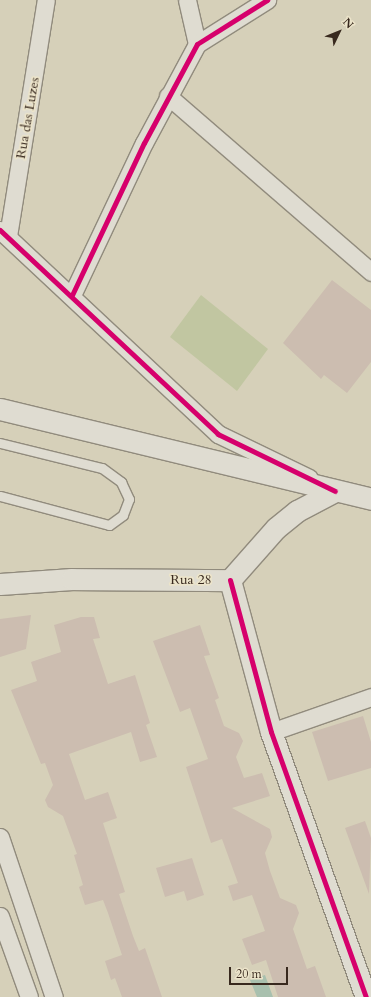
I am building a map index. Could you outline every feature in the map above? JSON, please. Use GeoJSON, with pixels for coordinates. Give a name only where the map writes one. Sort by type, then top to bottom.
{"type":"FeatureCollection","features":[{"type":"Feature","properties":{"kind":"street","name":"Rua das Luzes"},"geometry":{"type":"LineString","coordinates":[[4,233],[46,0]]}},
{"type":"Feature","properties":{"kind":"street"},"geometry":{"type":"LineString","coordinates":[[187,0],[197,44]]}},
{"type":"Feature","properties":{"kind":"street"},"geometry":{"type":"LineString","coordinates":[[72,295],[168,96],[197,44],[267,0]]}},
{"type":"Feature","properties":{"kind":"street"},"geometry":{"type":"LineString","coordinates":[[168,96],[371,272]]}},
{"type":"Feature","properties":{"kind":"street"},"geometry":{"type":"LineString","coordinates":[[4,233],[72,295],[218,434],[335,491]]}},
{"type":"Feature","properties":{"kind":"street"},"geometry":{"type":"LineString","coordinates":[[0,409],[371,499]]}},
{"type":"Feature","properties":{"kind":"street","name":"Rua 28"},"geometry":{"type":"LineString","coordinates":[[0,584],[72,579],[230,580],[276,528],[297,512],[335,491]]}},
{"type":"Feature","properties":{"kind":"street"},"geometry":{"type":"LineString","coordinates":[[230,580],[271,732],[366,997]]}},
{"type":"Feature","properties":{"kind":"street"},"geometry":{"type":"LineString","coordinates":[[271,732],[371,697]]}},
{"type":"Feature","properties":{"kind":"street"},"geometry":{"type":"LineString","coordinates":[[0,838],[54,997]]}},
{"type":"Feature","properties":{"kind":"street"},"geometry":{"type":"LineString","coordinates":[[0,916],[29,997]]}},
{"type":"Feature","properties":{"kind":"lane"},"geometry":{"type":"LineString","coordinates":[[0,443],[102,468],[121,482],[128,499],[123,515],[109,525],[0,496]]}},
{"type":"Feature","properties":{"kind":"shaded area"},"geometry":{"type":"Polygon","coordinates":[[[201,295],[268,349],[237,391],[170,337],[201,295]]]}},
{"type":"Feature","properties":{"kind":"shaded area"},"geometry":{"type":"Polygon","coordinates":[[[265,975],[273,997],[257,997],[250,980],[265,975]]]}},
{"type":"Feature","properties":{"kind":"building"},"geometry":{"type":"Polygon","coordinates":[[[332,280],[371,310],[371,362],[347,393],[324,375],[321,379],[283,343],[332,280]]]}},
{"type":"Feature","properties":{"kind":"building"},"geometry":{"type":"Polygon","coordinates":[[[31,615],[26,649],[0,657],[0,619],[31,615]]]}},
{"type":"Feature","properties":{"kind":"building"},"geometry":{"type":"Polygon","coordinates":[[[81,617],[94,617],[100,638],[93,639],[108,684],[135,675],[150,723],[146,725],[157,757],[140,762],[131,732],[69,754],[85,800],[108,792],[117,818],[103,823],[125,892],[119,894],[139,951],[145,948],[162,997],[122,997],[115,978],[111,980],[105,961],[122,955],[108,913],[103,900],[85,905],[79,887],[83,885],[74,855],[77,854],[63,816],[48,807],[45,800],[53,785],[45,763],[41,764],[11,690],[37,681],[31,662],[61,652],[54,625],[81,617]]]}},
{"type":"Feature","properties":{"kind":"building"},"geometry":{"type":"Polygon","coordinates":[[[200,625],[210,655],[204,656],[219,698],[215,700],[224,726],[239,733],[243,741],[236,757],[244,778],[262,773],[270,796],[232,808],[270,829],[272,837],[265,853],[270,871],[280,898],[296,905],[299,913],[293,929],[307,969],[315,966],[326,997],[278,997],[266,960],[252,965],[242,939],[265,931],[252,895],[233,901],[228,886],[238,883],[222,839],[211,843],[186,767],[208,759],[190,708],[180,712],[153,641],[200,625]]]}},
{"type":"Feature","properties":{"kind":"building"},"geometry":{"type":"Polygon","coordinates":[[[363,716],[371,742],[371,768],[328,781],[312,732],[363,716]]]}},
{"type":"Feature","properties":{"kind":"building"},"geometry":{"type":"Polygon","coordinates":[[[365,821],[371,838],[369,894],[345,828],[365,821]]]}},
{"type":"Feature","properties":{"kind":"building"},"geometry":{"type":"Polygon","coordinates":[[[192,858],[204,895],[187,901],[184,891],[165,897],[156,868],[192,858]]]}},
{"type":"Feature","properties":{"kind":"cycle path"},"geometry":{"type":"LineString","coordinates":[[72,295],[144,143],[197,44],[267,0]]}},
{"type":"Feature","properties":{"kind":"cycle path"},"geometry":{"type":"LineString","coordinates":[[0,230],[218,434],[335,491]]}},
{"type":"Feature","properties":{"kind":"cycle path"},"geometry":{"type":"LineString","coordinates":[[230,580],[271,732],[366,997]]}}]}
